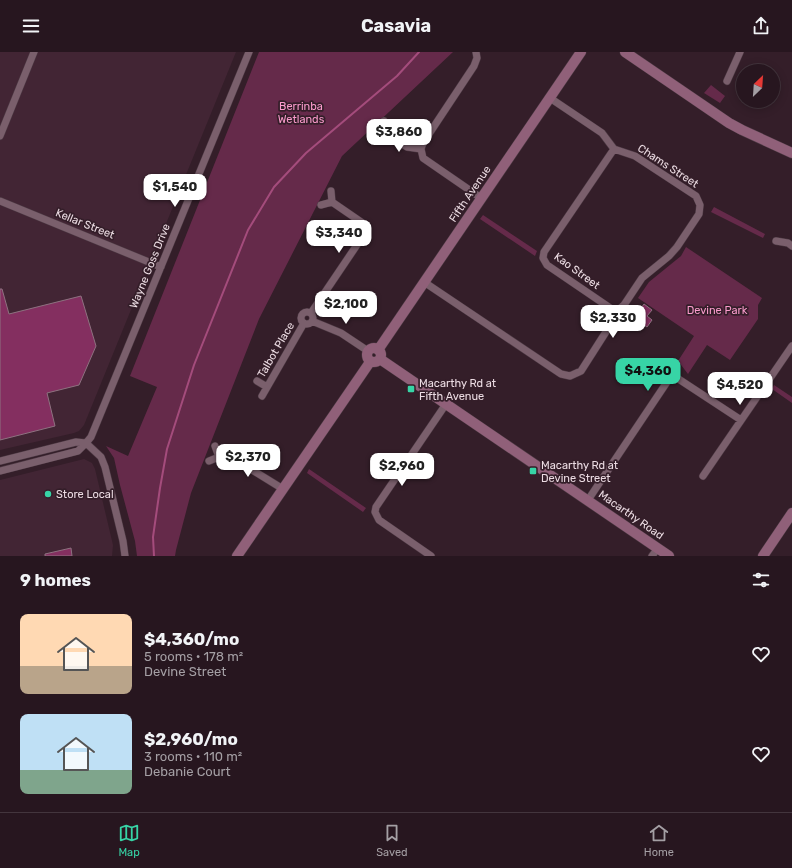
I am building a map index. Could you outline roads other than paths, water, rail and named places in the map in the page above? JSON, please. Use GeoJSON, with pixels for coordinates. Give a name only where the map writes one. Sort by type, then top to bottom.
{"type":"FeatureCollection","features":[{"type":"Feature","properties":{"kind":"street"},"geometry":{"type":"LineString","coordinates":[[0,136],[34,52]]}},
{"type":"Feature","properties":{"kind":"street","name":"Wayne Goss Drive"},"geometry":{"type":"LineString","coordinates":[[86,443],[91,436],[249,52]]}},
{"type":"Feature","properties":{"kind":"street"},"geometry":{"type":"LineString","coordinates":[[476,52],[477,58],[474,66],[423,143],[421,149],[424,158],[481,198]]}},
{"type":"Feature","properties":{"kind":"street","name":"Fifth Avenue"},"geometry":{"type":"LineString","coordinates":[[379,354],[424,282],[581,52]]}},
{"type":"Feature","properties":{"kind":"street"},"geometry":{"type":"LineString","coordinates":[[625,52],[729,123],[792,153]]}},
{"type":"Feature","properties":{"kind":"street"},"geometry":{"type":"LineString","coordinates":[[727,81],[740,52]]}},
{"type":"Feature","properties":{"kind":"street"},"geometry":{"type":"LineString","coordinates":[[550,98],[602,133],[614,150]]}},
{"type":"Feature","properties":{"kind":"street"},"geometry":{"type":"LineString","coordinates":[[384,121],[386,133],[407,147],[421,149]]}},
{"type":"Feature","properties":{"kind":"street"},"geometry":{"type":"LineString","coordinates":[[376,136],[386,133]]}},
{"type":"Feature","properties":{"kind":"street","name":"Kao Street"},"geometry":{"type":"LineString","coordinates":[[614,150],[544,252],[543,258],[547,265],[616,312]]}},
{"type":"Feature","properties":{"kind":"street","name":"Chams Street"},"geometry":{"type":"LineString","coordinates":[[614,150],[635,156],[696,196],[700,205],[699,214],[673,252],[642,278],[624,305],[616,312]]}},
{"type":"Feature","properties":{"kind":"street"},"geometry":{"type":"LineString","coordinates":[[331,190],[332,202]]}},
{"type":"Feature","properties":{"kind":"street","name":"Kellar Street"},"geometry":{"type":"LineString","coordinates":[[0,201],[161,267]]}},
{"type":"Feature","properties":{"kind":"street"},"geometry":{"type":"LineString","coordinates":[[310,314],[365,233],[366,228],[364,224],[332,202],[321,205]]}},
{"type":"Feature","properties":{"kind":"street"},"geometry":{"type":"LineString","coordinates":[[776,241],[788,243],[792,246]]}},
{"type":"Feature","properties":{"kind":"street"},"geometry":{"type":"LineString","coordinates":[[424,282],[561,374],[570,376],[581,371],[611,324],[616,312]]}},
{"type":"Feature","properties":{"kind":"street"},"geometry":{"type":"LineString","coordinates":[[306,312],[310,314],[313,317],[312,321],[304,324],[301,320],[302,315],[306,312]]}},
{"type":"Feature","properties":{"kind":"street"},"geometry":{"type":"LineString","coordinates":[[312,321],[341,333],[368,351]]}},
{"type":"Feature","properties":{"kind":"street","name":"Talbot Place"},"geometry":{"type":"LineString","coordinates":[[262,396],[304,324]]}},
{"type":"Feature","properties":{"kind":"street"},"geometry":{"type":"LineString","coordinates":[[703,476],[792,346]]}},
{"type":"Feature","properties":{"kind":"street"},"geometry":{"type":"LineString","coordinates":[[371,348],[379,354],[375,363],[370,362],[366,356],[371,348]]}},
{"type":"Feature","properties":{"kind":"street","name":"Macarthy Road"},"geometry":{"type":"LineString","coordinates":[[379,354],[446,404],[588,500],[655,552],[669,556]]}},
{"type":"Feature","properties":{"kind":"street"},"geometry":{"type":"LineString","coordinates":[[237,556],[370,362]]}},
{"type":"Feature","properties":{"kind":"street"},"geometry":{"type":"LineString","coordinates":[[588,500],[667,382],[672,378],[677,378],[741,420]]}},
{"type":"Feature","properties":{"kind":"street","name":"Talbot Place"},"geometry":{"type":"LineString","coordinates":[[257,381],[267,387]]}},
{"type":"Feature","properties":{"kind":"street"},"geometry":{"type":"LineString","coordinates":[[431,556],[379,520],[374,512],[446,404]]}},
{"type":"Feature","properties":{"kind":"street"},"geometry":{"type":"LineString","coordinates":[[0,461],[76,442],[86,443],[101,457],[105,467],[123,541],[125,556]]}},
{"type":"Feature","properties":{"kind":"street"},"geometry":{"type":"LineString","coordinates":[[0,471],[78,451],[86,443]]}},
{"type":"Feature","properties":{"kind":"street"},"geometry":{"type":"LineString","coordinates":[[214,446],[219,457]]}},
{"type":"Feature","properties":{"kind":"street"},"geometry":{"type":"LineString","coordinates":[[209,461],[219,457],[244,465],[283,489]]}},
{"type":"Feature","properties":{"kind":"street"},"geometry":{"type":"LineString","coordinates":[[763,556],[792,513]]}},
{"type":"Feature","properties":{"kind":"waterway"},"geometry":{"type":"LineString","coordinates":[[154,556],[153,537],[167,449],[194,365],[248,230],[274,187],[306,153],[397,76],[419,52]]}},
{"type":"Feature","properties":{"kind":"place","name":"Macarthy Rd at Fifth Avenue"},"geometry":{"type":"Point","coordinates":[411,389]}},
{"type":"Feature","properties":{"kind":"place","name":"Macarthy Rd at Devine Street"},"geometry":{"type":"Point","coordinates":[533,471]}},
{"type":"Feature","properties":{"kind":"place","name":"Store Local"},"geometry":{"type":"Point","coordinates":[48,494]}},
{"type":"Feature","properties":{"kind":"park label","name":"Berrinba Wetlands"},"geometry":{"type":"Point","coordinates":[301,112]}},
{"type":"Feature","properties":{"kind":"park label","name":"Devine Park"},"geometry":{"type":"Point","coordinates":[717,310]}}]}
